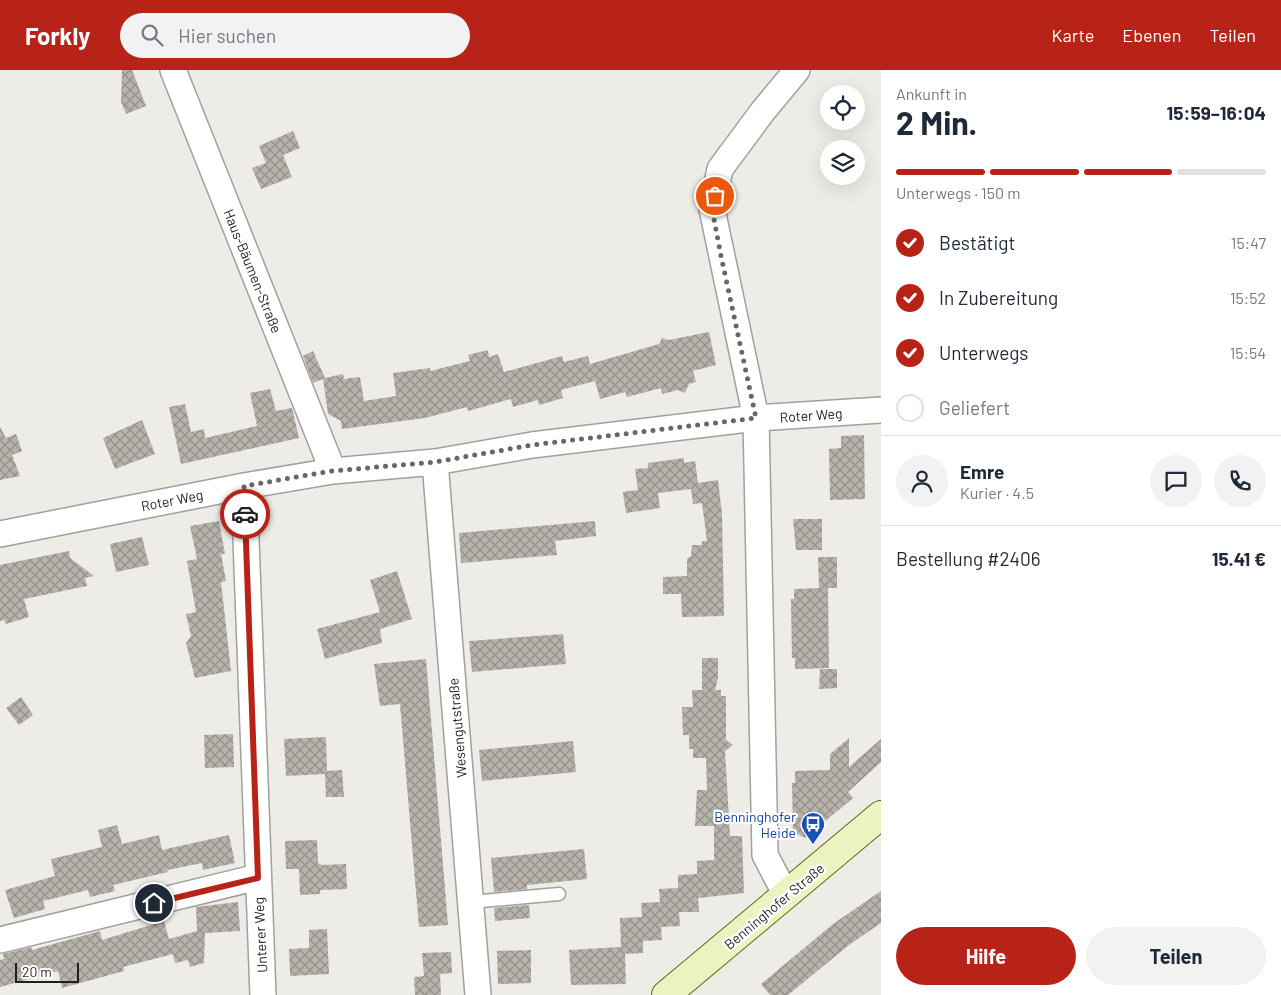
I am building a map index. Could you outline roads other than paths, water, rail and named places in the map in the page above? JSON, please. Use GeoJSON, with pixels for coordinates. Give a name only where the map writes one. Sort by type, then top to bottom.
{"type":"FeatureCollection","features":[{"type":"Feature","properties":{"kind":"main road","name":"Benninghofer Straße"},"geometry":{"type":"LineString","coordinates":[[666,995],[881,815]]}},
{"type":"Feature","properties":{"kind":"street","name":"Haus-Bäumen-Straße"},"geometry":{"type":"LineString","coordinates":[[172,70],[332,471]]}},
{"type":"Feature","properties":{"kind":"street"},"geometry":{"type":"LineString","coordinates":[[786,895],[765,856],[756,418],[712,209],[720,169],[763,111],[797,70]]}},
{"type":"Feature","properties":{"kind":"street","name":"Roter Weg"},"geometry":{"type":"LineString","coordinates":[[0,534],[244,486],[332,471],[435,462],[532,445],[756,418],[881,410]]}},
{"type":"Feature","properties":{"kind":"street","name":"Wesengutstraße"},"geometry":{"type":"LineString","coordinates":[[435,462],[478,995]]}},
{"type":"Feature","properties":{"kind":"street","name":"Unterer Weg"},"geometry":{"type":"LineString","coordinates":[[244,486],[263,995]]}},
{"type":"Feature","properties":{"kind":"street"},"geometry":{"type":"LineString","coordinates":[[0,940],[258,878]]}},
{"type":"Feature","properties":{"kind":"lane"},"geometry":{"type":"LineString","coordinates":[[471,902],[559,894]]}},
{"type":"Feature","properties":{"kind":"place","name":"Benninghofer Heide"},"geometry":{"type":"Point","coordinates":[813,845]}}]}
